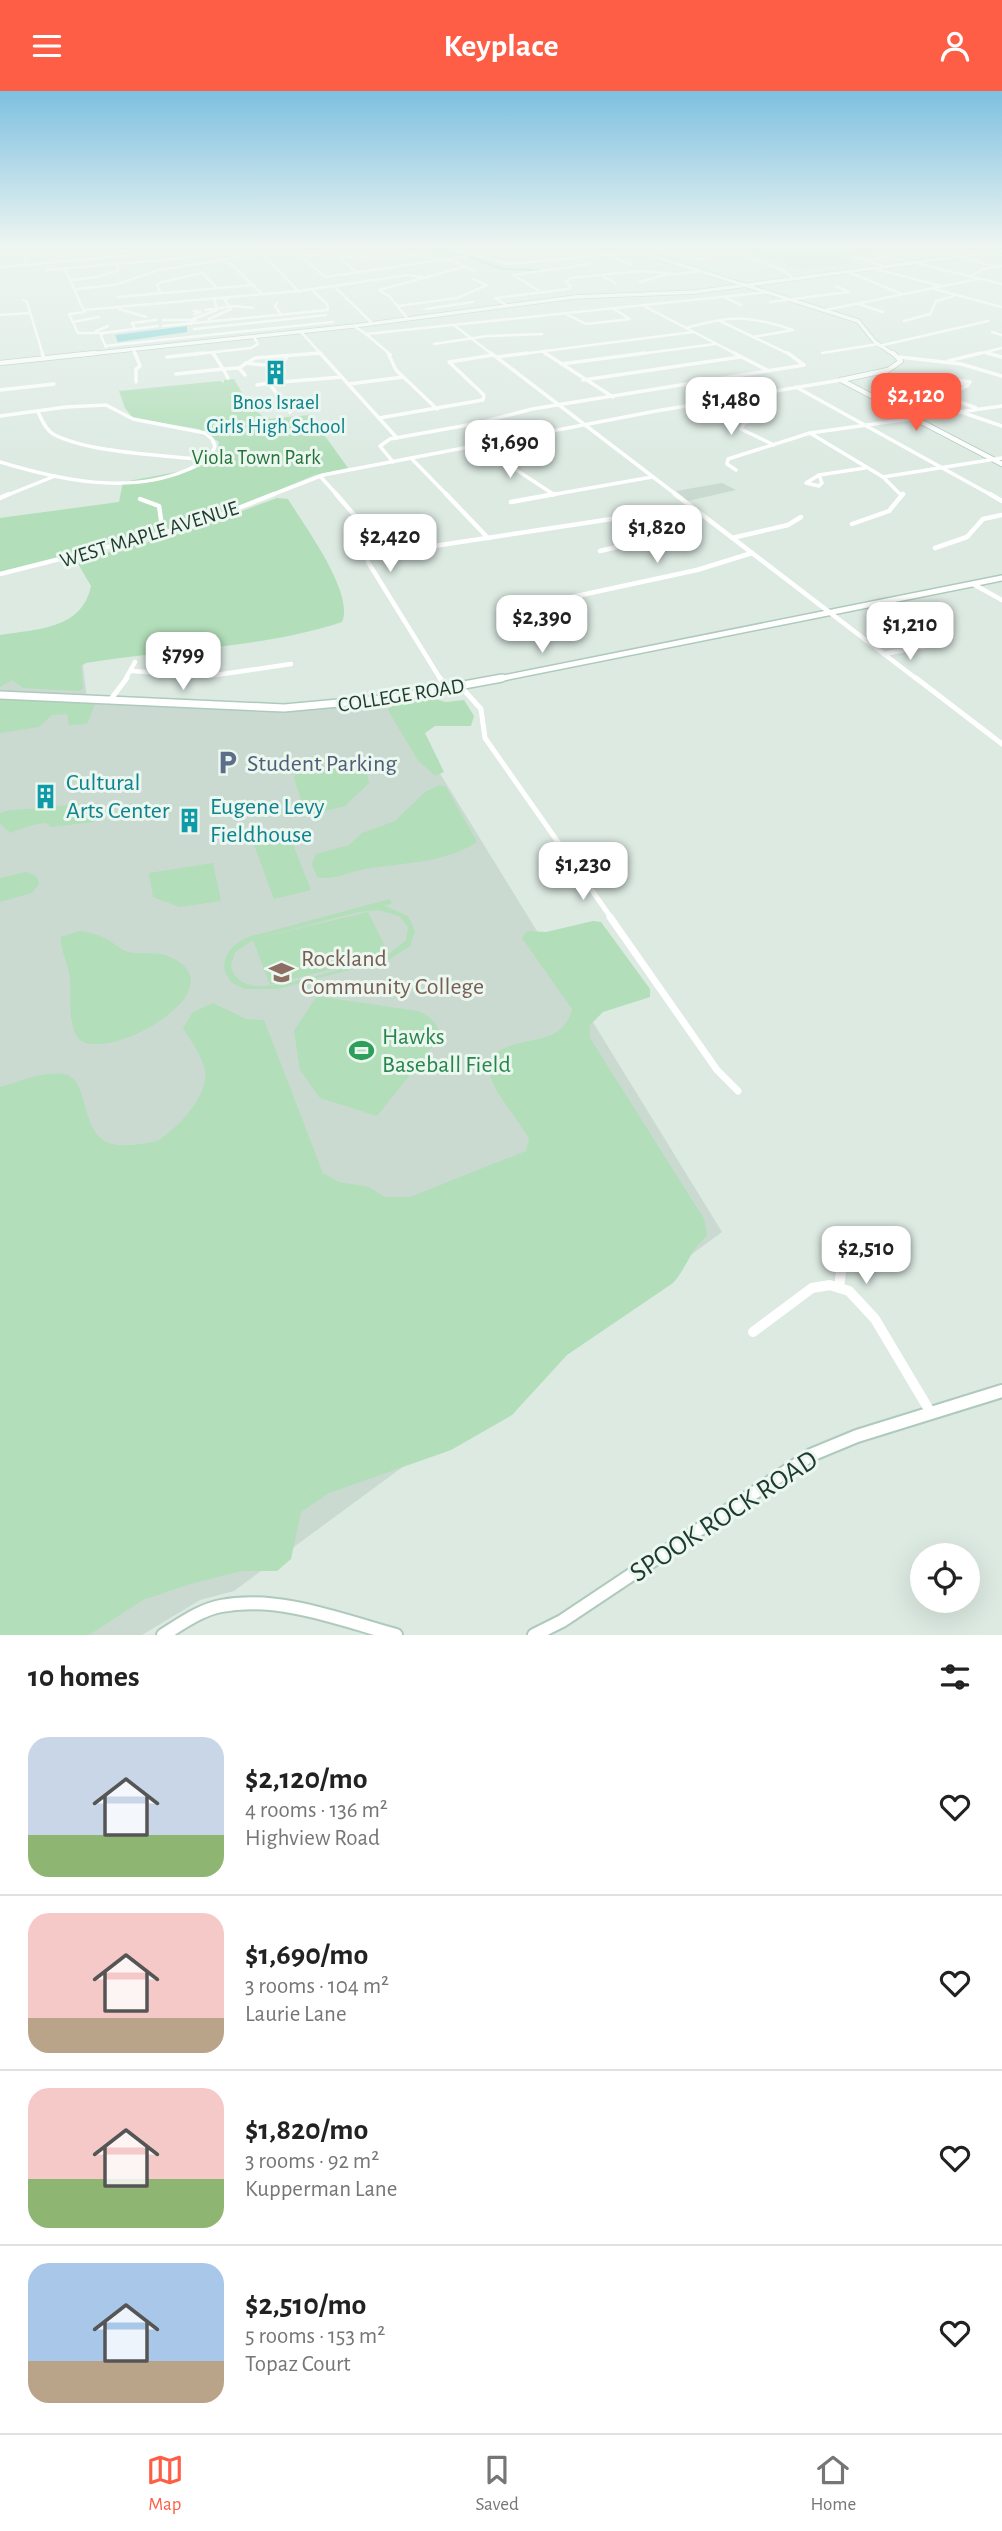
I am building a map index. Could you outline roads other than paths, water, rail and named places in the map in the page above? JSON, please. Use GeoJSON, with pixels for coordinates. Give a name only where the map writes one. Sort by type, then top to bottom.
{"type":"FeatureCollection","features":[{"type":"Feature","properties":{"kind":"street"},"geometry":{"type":"LineString","coordinates":[[31,317],[44,358]]}},
{"type":"Feature","properties":{"kind":"street"},"geometry":{"type":"LineString","coordinates":[[71,317],[78,333],[161,326],[202,317]]}},
{"type":"Feature","properties":{"kind":"street"},"geometry":{"type":"LineString","coordinates":[[73,322],[99,317]]}},
{"type":"Feature","properties":{"kind":"street"},"geometry":{"type":"LineString","coordinates":[[202,322],[215,317]]}},
{"type":"Feature","properties":{"kind":"street"},"geometry":{"type":"LineString","coordinates":[[163,320],[183,318],[202,322],[251,317]]}},
{"type":"Feature","properties":{"kind":"street"},"geometry":{"type":"LineString","coordinates":[[196,328],[304,317]]}},
{"type":"Feature","properties":{"kind":"street"},"geometry":{"type":"LineString","coordinates":[[105,346],[334,324],[328,317]]}},
{"type":"Feature","properties":{"kind":"street"},"geometry":{"type":"LineString","coordinates":[[367,317],[373,324]]}},
{"type":"Feature","properties":{"kind":"street"},"geometry":{"type":"LineString","coordinates":[[0,363],[422,317]]}},
{"type":"Feature","properties":{"kind":"street"},"geometry":{"type":"LineString","coordinates":[[366,334],[535,317]]}},
{"type":"Feature","properties":{"kind":"street"},"geometry":{"type":"LineString","coordinates":[[572,317],[586,324],[630,319],[627,317]]}},
{"type":"Feature","properties":{"kind":"street"},"geometry":{"type":"LineString","coordinates":[[665,317],[770,372]]}},
{"type":"Feature","properties":{"kind":"street"},"geometry":{"type":"LineString","coordinates":[[686,328],[718,320],[756,317]]}},
{"type":"Feature","properties":{"kind":"street"},"geometry":{"type":"LineString","coordinates":[[752,337],[793,330],[757,317]]}},
{"type":"Feature","properties":{"kind":"street"},"geometry":{"type":"LineString","coordinates":[[847,317],[858,321],[879,345],[899,357],[961,364],[1002,376]]}},
{"type":"Feature","properties":{"kind":"street"},"geometry":{"type":"LineString","coordinates":[[904,321],[919,317]]}},
{"type":"Feature","properties":{"kind":"street"},"geometry":{"type":"LineString","coordinates":[[291,319],[298,326]]}},
{"type":"Feature","properties":{"kind":"street"},"geometry":{"type":"LineString","coordinates":[[135,329],[132,323],[156,320]]}},
{"type":"Feature","properties":{"kind":"street"},"geometry":{"type":"LineString","coordinates":[[393,462],[380,445],[397,437],[686,384],[800,367],[804,363],[718,320]]}},
{"type":"Feature","properties":{"kind":"street"},"geometry":{"type":"LineString","coordinates":[[194,321],[206,341]]}},
{"type":"Feature","properties":{"kind":"street"},"geometry":{"type":"LineString","coordinates":[[822,353],[879,345],[988,321]]}},
{"type":"Feature","properties":{"kind":"street"},"geometry":{"type":"LineString","coordinates":[[255,322],[262,329]]}},
{"type":"Feature","properties":{"kind":"street"},"geometry":{"type":"LineString","coordinates":[[454,325],[1002,744]]}},
{"type":"Feature","properties":{"kind":"street"},"geometry":{"type":"LineString","coordinates":[[100,332],[108,326]]}},
{"type":"Feature","properties":{"kind":"street"},"geometry":{"type":"LineString","coordinates":[[219,326],[224,333]]}},
{"type":"Feature","properties":{"kind":"street"},"geometry":{"type":"LineString","coordinates":[[354,326],[392,356],[396,370],[437,409]]}},
{"type":"Feature","properties":{"kind":"street"},"geometry":{"type":"LineString","coordinates":[[100,332],[108,352]]}},
{"type":"Feature","properties":{"kind":"street"},"geometry":{"type":"LineString","coordinates":[[301,332],[397,437]]}},
{"type":"Feature","properties":{"kind":"street"},"geometry":{"type":"LineString","coordinates":[[379,418],[484,398],[449,362],[693,332]]}},
{"type":"Feature","properties":{"kind":"street"},"geometry":{"type":"LineString","coordinates":[[992,332],[1002,335]]}},
{"type":"Feature","properties":{"kind":"street"},"geometry":{"type":"LineString","coordinates":[[434,344],[472,338],[542,334]]}},
{"type":"Feature","properties":{"kind":"street"},"geometry":{"type":"LineString","coordinates":[[167,357],[257,346],[254,337]]}},
{"type":"Feature","properties":{"kind":"street"},"geometry":{"type":"LineString","coordinates":[[561,365],[715,344]]}},
{"type":"Feature","properties":{"kind":"street"},"geometry":{"type":"LineString","coordinates":[[942,363],[1002,348]]}},
{"type":"Feature","properties":{"kind":"street"},"geometry":{"type":"LineString","coordinates":[[133,349],[140,366],[136,369],[136,382]]}},
{"type":"Feature","properties":{"kind":"street"},"geometry":{"type":"LineString","coordinates":[[542,351],[613,397]]}},
{"type":"Feature","properties":{"kind":"street"},"geometry":{"type":"LineString","coordinates":[[212,352],[228,378]]}},
{"type":"Feature","properties":{"kind":"street"},"geometry":{"type":"LineString","coordinates":[[985,352],[1002,357]]}},
{"type":"Feature","properties":{"kind":"street"},"geometry":{"type":"LineString","coordinates":[[176,375],[239,368],[255,358],[320,353]]}},
{"type":"Feature","properties":{"kind":"street"},"geometry":{"type":"LineString","coordinates":[[245,363],[274,364],[285,360],[287,356]]}},
{"type":"Feature","properties":{"kind":"street","name":"WEST MAPLE AVENUE"},"geometry":{"type":"LineString","coordinates":[[0,574],[198,524],[320,476],[715,400],[880,372],[898,366],[899,357]]}},
{"type":"Feature","properties":{"kind":"street"},"geometry":{"type":"LineString","coordinates":[[583,380],[740,358]]}},
{"type":"Feature","properties":{"kind":"street"},"geometry":{"type":"LineString","coordinates":[[239,368],[245,375]]}},
{"type":"Feature","properties":{"kind":"street"},"geometry":{"type":"LineString","coordinates":[[880,372],[979,409]]}},
{"type":"Feature","properties":{"kind":"street"},"geometry":{"type":"LineString","coordinates":[[257,385],[342,377]]}},
{"type":"Feature","properties":{"kind":"street"},"geometry":{"type":"LineString","coordinates":[[349,384],[403,377]]}},
{"type":"Feature","properties":{"kind":"street"},"geometry":{"type":"LineString","coordinates":[[841,380],[1002,464]]}},
{"type":"Feature","properties":{"kind":"street"},"geometry":{"type":"LineString","coordinates":[[269,383],[290,412]]}},
{"type":"Feature","properties":{"kind":"street"},"geometry":{"type":"LineString","coordinates":[[0,390],[54,384]]}},
{"type":"Feature","properties":{"kind":"street"},"geometry":{"type":"LineString","coordinates":[[686,384],[715,400]]}},
{"type":"Feature","properties":{"kind":"street"},"geometry":{"type":"LineString","coordinates":[[945,396],[967,386]]}},
{"type":"Feature","properties":{"kind":"street"},"geometry":{"type":"LineString","coordinates":[[796,387],[1002,501]]}},
{"type":"Feature","properties":{"kind":"street"},"geometry":{"type":"LineString","coordinates":[[749,395],[769,409],[762,416],[744,423],[741,429],[775,445]]}},
{"type":"Feature","properties":{"kind":"street"},"geometry":{"type":"LineString","coordinates":[[0,417],[90,405],[116,407],[133,419],[201,432],[213,440],[215,446],[205,460],[169,475],[134,480],[93,481],[55,476],[1,463]]}},
{"type":"Feature","properties":{"kind":"street"},"geometry":{"type":"LineString","coordinates":[[736,470],[727,464],[728,459],[754,453],[810,433],[1002,406]]}},
{"type":"Feature","properties":{"kind":"street"},"geometry":{"type":"LineString","coordinates":[[38,412],[45,427],[68,440],[205,460]]}},
{"type":"Feature","properties":{"kind":"street"},"geometry":{"type":"LineString","coordinates":[[961,412],[1002,426]]}},
{"type":"Feature","properties":{"kind":"street"},"geometry":{"type":"LineString","coordinates":[[810,433],[883,477],[903,494],[901,502],[874,519],[852,524]]}},
{"type":"Feature","properties":{"kind":"street"},"geometry":{"type":"LineString","coordinates":[[487,445],[512,467],[552,494]]}},
{"type":"Feature","properties":{"kind":"street"},"geometry":{"type":"LineString","coordinates":[[883,477],[1002,458]]}},
{"type":"Feature","properties":{"kind":"street"},"geometry":{"type":"LineString","coordinates":[[411,459],[488,538]]}},
{"type":"Feature","properties":{"kind":"street"},"geometry":{"type":"LineString","coordinates":[[819,475],[867,468]]}},
{"type":"Feature","properties":{"kind":"street"},"geometry":{"type":"LineString","coordinates":[[0,498],[55,476]]}},
{"type":"Feature","properties":{"kind":"street"},"geometry":{"type":"LineString","coordinates":[[320,476],[369,532],[368,556],[373,570],[447,689]]}},
{"type":"Feature","properties":{"kind":"street"},"geometry":{"type":"LineString","coordinates":[[511,502],[652,477]]}},
{"type":"Feature","properties":{"kind":"street"},"geometry":{"type":"LineString","coordinates":[[140,499],[159,506],[163,533]]}},
{"type":"Feature","properties":{"kind":"street"},"geometry":{"type":"LineString","coordinates":[[935,548],[967,537],[983,519],[1002,515]]}},
{"type":"Feature","properties":{"kind":"street"},"geometry":{"type":"LineString","coordinates":[[733,538],[776,528],[801,517]]}},
{"type":"Feature","properties":{"kind":"street"},"geometry":{"type":"LineString","coordinates":[[368,556],[618,518],[634,520],[655,538],[600,551]]}},
{"type":"Feature","properties":{"kind":"street"},"geometry":{"type":"LineString","coordinates":[[572,597],[696,570],[752,553]]}},
{"type":"Feature","properties":{"kind":"street","name":"COLLEGE ROAD"},"geometry":{"type":"LineString","coordinates":[[0,695],[111,699],[217,708],[281,709],[351,704],[461,687],[1002,578]]}},
{"type":"Feature","properties":{"kind":"street"},"geometry":{"type":"LineString","coordinates":[[973,584],[1002,600]]}},
{"type":"Feature","properties":{"kind":"street"},"geometry":{"type":"LineString","coordinates":[[884,654],[930,645]]}},
{"type":"Feature","properties":{"kind":"street"},"geometry":{"type":"LineString","coordinates":[[111,699],[132,671],[135,662]]}},
{"type":"Feature","properties":{"kind":"street"},"geometry":{"type":"LineString","coordinates":[[132,671],[209,676],[291,664]]}},
{"type":"Feature","properties":{"kind":"street"},"geometry":{"type":"LineString","coordinates":[[461,687],[481,709],[485,738],[714,1066],[738,1091]]}},
{"type":"Feature","properties":{"kind":"street"},"geometry":{"type":"LineString","coordinates":[[839,1288],[841,1272]]}},
{"type":"Feature","properties":{"kind":"street"},"geometry":{"type":"LineString","coordinates":[[752,1332],[812,1288],[830,1285],[849,1291],[875,1319],[931,1413]]}},
{"type":"Feature","properties":{"kind":"street","name":"SPOOK ROCK ROAD"},"geometry":{"type":"LineString","coordinates":[[534,1635],[570,1615],[811,1455],[857,1436],[1002,1391]]}},
{"type":"Feature","properties":{"kind":"street"},"geometry":{"type":"LineString","coordinates":[[163,1635],[203,1612],[250,1603],[290,1609],[396,1635]]}},
{"type":"Feature","properties":{"kind":"water"},"geometry":{"type":"Polygon","coordinates":[[[187,326],[187,332],[118,342],[115,335],[187,326]]]}},
{"type":"Feature","properties":{"kind":"place","name":"Bnos Israel Girls High School"},"geometry":{"type":"Point","coordinates":[276,373]}},
{"type":"Feature","properties":{"kind":"place","name":"Student Parking"},"geometry":{"type":"Point","coordinates":[227,763]}},
{"type":"Feature","properties":{"kind":"place","name":"Cultural Arts Center"},"geometry":{"type":"Point","coordinates":[46,796]}},
{"type":"Feature","properties":{"kind":"place","name":"Eugene Levy Fieldhouse"},"geometry":{"type":"Point","coordinates":[190,820]}},
{"type":"Feature","properties":{"kind":"place","name":"Rockland Community College"},"geometry":{"type":"Point","coordinates":[281,972]}},
{"type":"Feature","properties":{"kind":"place","name":"Hawks Baseball Field"},"geometry":{"type":"Point","coordinates":[362,1050]}},
{"type":"Feature","properties":{"kind":"park label","name":"Viola Town Park"},"geometry":{"type":"Point","coordinates":[256,457]}}]}
